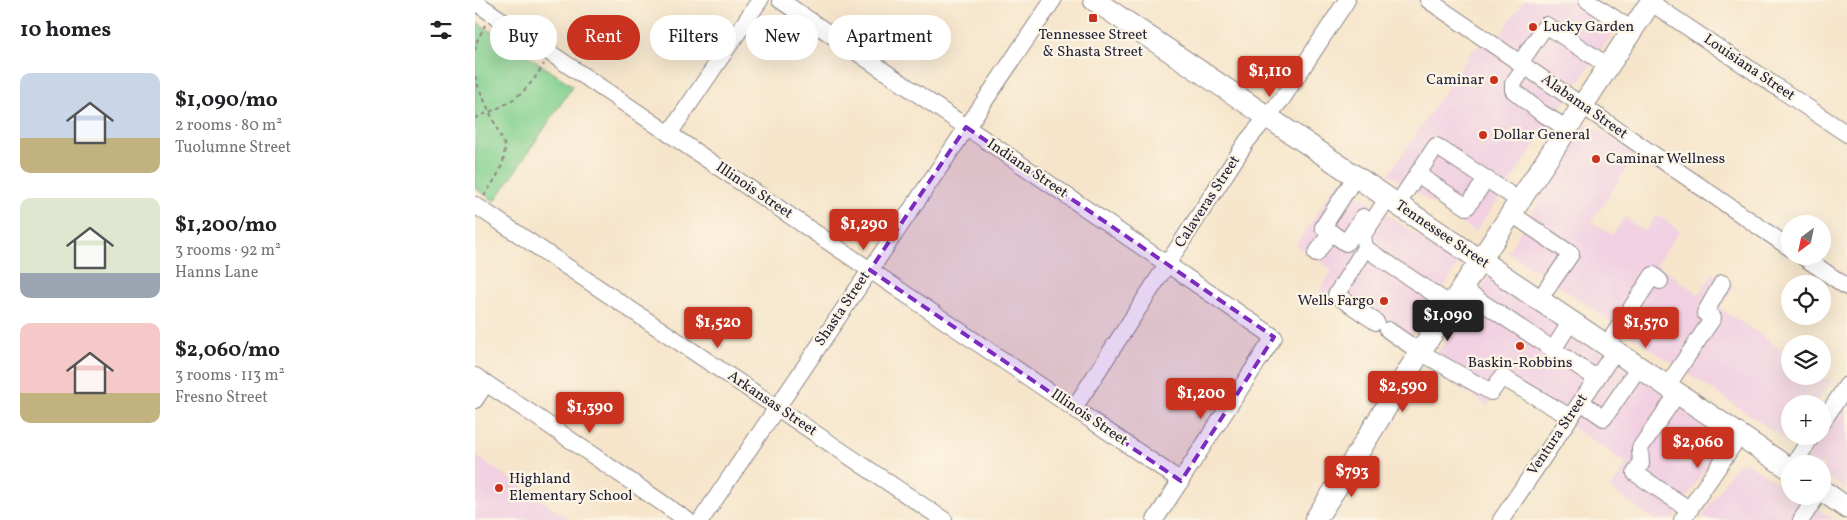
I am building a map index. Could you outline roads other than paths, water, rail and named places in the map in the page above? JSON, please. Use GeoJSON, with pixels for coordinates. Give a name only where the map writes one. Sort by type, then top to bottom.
{"type":"FeatureCollection","features":[{"type":"Feature","properties":{"kind":"main road","name":"Tennessee Street"},"geometry":{"type":"LineString","coordinates":[[1093,0],[1781,463]]}},
{"type":"Feature","properties":{"kind":"main road"},"geometry":{"type":"LineString","coordinates":[[1315,520],[1420,352],[1651,1]]}},
{"type":"Feature","properties":{"kind":"main road"},"geometry":{"type":"LineString","coordinates":[[1831,497],[1847,508]]}},
{"type":"Feature","properties":{"kind":"street"},"geometry":{"type":"LineString","coordinates":[[669,134],[760,0]]}},
{"type":"Feature","properties":{"kind":"street","name":"Indiana Street"},"geometry":{"type":"LineString","coordinates":[[780,0],[1273,337],[1181,481]]}},
{"type":"Feature","properties":{"kind":"street","name":"Shasta Street"},"geometry":{"type":"LineString","coordinates":[[701,520],[1053,0]]}},
{"type":"Feature","properties":{"kind":"street","name":"Calaveras Street"},"geometry":{"type":"LineString","coordinates":[[1074,408],[1247,141],[1267,118],[1347,0]]}},
{"type":"Feature","properties":{"kind":"street","name":"Alabama Street"},"geometry":{"type":"LineString","coordinates":[[1428,0],[1781,242]]}},
{"type":"Feature","properties":{"kind":"street"},"geometry":{"type":"LineString","coordinates":[[1587,0],[1632,30]]}},
{"type":"Feature","properties":{"kind":"street","name":"Louisiana Street"},"geometry":{"type":"LineString","coordinates":[[1651,1],[1847,134]]}},
{"type":"Feature","properties":{"kind":"street","name":"Illinois Street"},"geometry":{"type":"LineString","coordinates":[[475,2],[1181,481]]}},
{"type":"Feature","properties":{"kind":"street"},"geometry":{"type":"LineString","coordinates":[[1568,129],[1540,112],[1513,90],[1513,84],[1522,65],[1546,25],[1608,66]]}},
{"type":"Feature","properties":{"kind":"street"},"geometry":{"type":"LineString","coordinates":[[1356,176],[1323,227],[1346,243],[1388,198],[1417,174],[1436,146],[1486,179],[1571,254],[1539,300]]}},
{"type":"Feature","properties":{"kind":"street"},"geometry":{"type":"LineString","coordinates":[[1417,174],[1467,207],[1486,179]]}},
{"type":"Feature","properties":{"kind":"street"},"geometry":{"type":"LineString","coordinates":[[1388,198],[1363,235],[1365,248],[1336,295],[1420,352],[1491,392],[1503,377],[1570,418]]}},
{"type":"Feature","properties":{"kind":"street","name":"Arkansas Street"},"geometry":{"type":"LineString","coordinates":[[476,205],[944,520]]}},
{"type":"Feature","properties":{"kind":"street"},"geometry":{"type":"LineString","coordinates":[[1316,254],[1331,232]]}},
{"type":"Feature","properties":{"kind":"street"},"geometry":{"type":"LineString","coordinates":[[1365,248],[1553,350],[1596,378]]}},
{"type":"Feature","properties":{"kind":"street"},"geometry":{"type":"LineString","coordinates":[[1815,265],[1847,287]]}},
{"type":"Feature","properties":{"kind":"street","name":"Ventura Street"},"geometry":{"type":"LineString","coordinates":[[1501,520],[1596,378],[1653,275],[1660,281]]}},
{"type":"Feature","properties":{"kind":"street"},"geometry":{"type":"LineString","coordinates":[[1722,283],[1705,313],[1713,318],[1640,448],[1641,464],[1635,473],[1686,515],[1740,435]]}},
{"type":"Feature","properties":{"kind":"street"},"geometry":{"type":"LineString","coordinates":[[1553,350],[1571,321]]}},
{"type":"Feature","properties":{"kind":"street"},"geometry":{"type":"LineString","coordinates":[[1581,402],[1604,418],[1639,367]]}},
{"type":"Feature","properties":{"kind":"street"},"geometry":{"type":"LineString","coordinates":[[475,400],[480,379],[687,520]]}},
{"type":"Feature","properties":{"kind":"street"},"geometry":{"type":"LineString","coordinates":[[1831,409],[1847,385]]}},
{"type":"Feature","properties":{"kind":"street"},"geometry":{"type":"LineString","coordinates":[[1155,520],[1181,481]]}},
{"type":"Feature","properties":{"kind":"street"},"geometry":{"type":"LineString","coordinates":[[1801,520],[1811,505]]}},
{"type":"Feature","properties":{"kind":"place","name":"Tennessee Street & Shasta Street"},"geometry":{"type":"Point","coordinates":[1093,18]}},
{"type":"Feature","properties":{"kind":"place","name":"Lucky Garden"},"geometry":{"type":"Point","coordinates":[1533,27]}},
{"type":"Feature","properties":{"kind":"place","name":"Caminar"},"geometry":{"type":"Point","coordinates":[1494,80]}},
{"type":"Feature","properties":{"kind":"place","name":"Dollar General"},"geometry":{"type":"Point","coordinates":[1483,135]}},
{"type":"Feature","properties":{"kind":"place","name":"Caminar Wellness"},"geometry":{"type":"Point","coordinates":[1596,159]}},
{"type":"Feature","properties":{"kind":"place","name":"Wells Fargo"},"geometry":{"type":"Point","coordinates":[1384,301]}},
{"type":"Feature","properties":{"kind":"place","name":"Baskin-Robbins"},"geometry":{"type":"Point","coordinates":[1520,346]}},
{"type":"Feature","properties":{"kind":"place","name":"Highland Elementary School"},"geometry":{"type":"Point","coordinates":[499,488]}}]}
